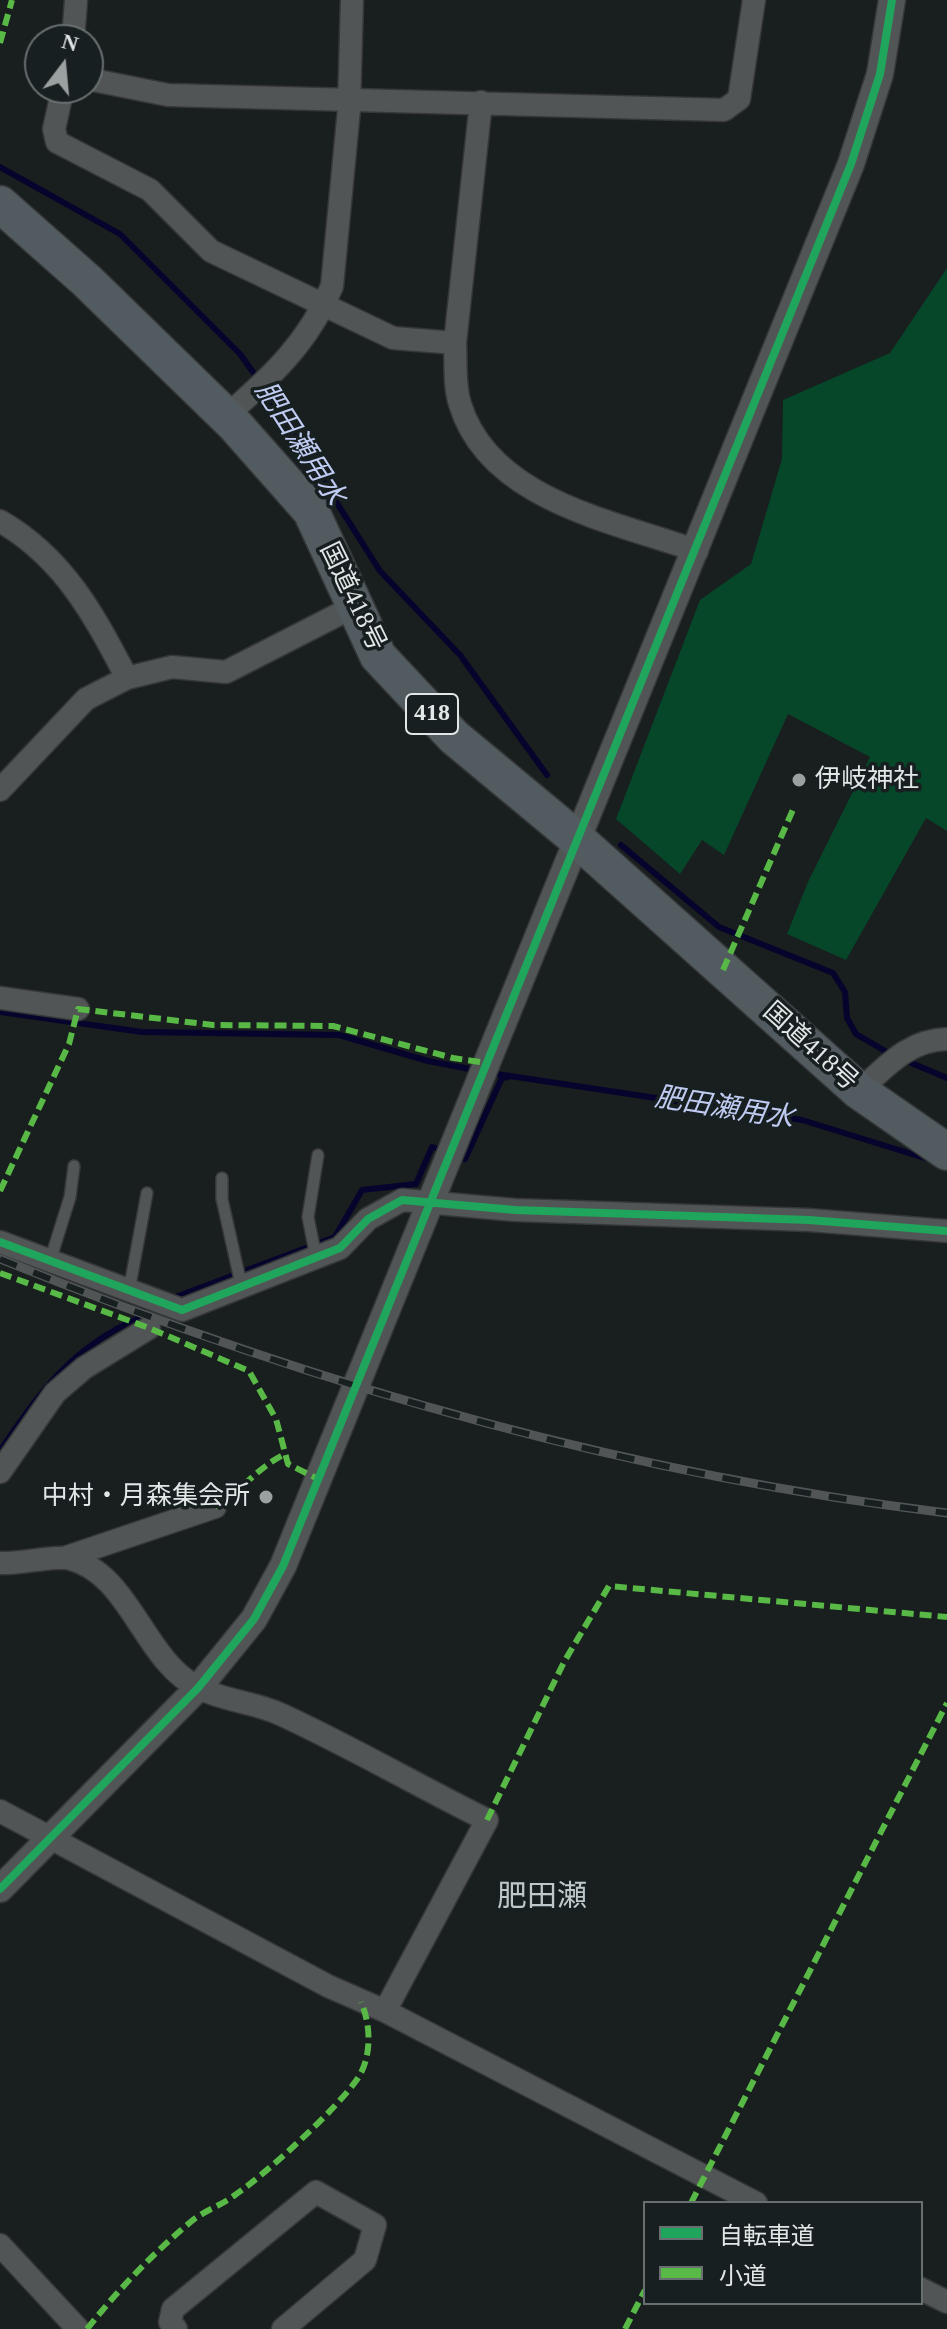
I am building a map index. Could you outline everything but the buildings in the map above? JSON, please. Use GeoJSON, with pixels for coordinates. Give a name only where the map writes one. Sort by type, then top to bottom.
{"type":"FeatureCollection","features":[{"type":"Feature","properties":{"kind":"highway","name":"国道418号"},"geometry":{"type":"LineString","coordinates":[[0,204],[87,281],[226,416],[311,511],[378,656],[454,737],[578,840],[859,1091],[947,1152]]}},
{"type":"Feature","properties":{"kind":"street"},"geometry":{"type":"LineString","coordinates":[[74,24],[76,0]]}},
{"type":"Feature","properties":{"kind":"street"},"geometry":{"type":"LineString","coordinates":[[226,416],[283,366],[324,305],[332,286],[349,97],[352,0]]}},
{"type":"Feature","properties":{"kind":"street"},"geometry":{"type":"LineString","coordinates":[[104,82],[168,95],[349,97],[724,110],[739,99],[754,0]]}},
{"type":"Feature","properties":{"kind":"street"},"geometry":{"type":"LineString","coordinates":[[0,1889],[198,1688],[254,1619],[283,1566],[697,551],[851,164],[880,74],[892,0]]}},
{"type":"Feature","properties":{"kind":"street"},"geometry":{"type":"LineString","coordinates":[[481,102],[455,343],[459,402],[476,443],[505,474],[549,499],[697,551]]}},
{"type":"Feature","properties":{"kind":"street"},"geometry":{"type":"LineString","coordinates":[[59,104],[54,129],[57,142],[150,190],[211,251],[393,338],[455,343]]}},
{"type":"Feature","properties":{"kind":"street"},"geometry":{"type":"LineString","coordinates":[[0,521],[65,572],[103,631],[127,678]]}},
{"type":"Feature","properties":{"kind":"street"},"geometry":{"type":"LineString","coordinates":[[0,790],[86,699],[127,678],[172,667],[226,672],[353,607]]}},
{"type":"Feature","properties":{"kind":"street"},"geometry":{"type":"LineString","coordinates":[[0,998],[78,1009]]}},
{"type":"Feature","properties":{"kind":"street"},"geometry":{"type":"LineString","coordinates":[[859,1091],[906,1049],[929,1039],[947,1039]]}},
{"type":"Feature","properties":{"kind":"street"},"geometry":{"type":"LineString","coordinates":[[0,1242],[182,1310],[241,1284],[340,1248],[368,1219],[402,1200],[431,1200],[515,1210],[809,1220],[947,1231]]}},
{"type":"Feature","properties":{"kind":"street"},"geometry":{"type":"LineString","coordinates":[[0,1472],[55,1393],[84,1368],[149,1328]]}},
{"type":"Feature","properties":{"kind":"street"},"geometry":{"type":"LineString","coordinates":[[0,1563],[26,1564],[64,1558],[215,1507]]}},
{"type":"Feature","properties":{"kind":"street"},"geometry":{"type":"LineString","coordinates":[[64,1558],[102,1574],[160,1654],[183,1679],[198,1688],[278,1713],[487,1820],[385,2011]]}},
{"type":"Feature","properties":{"kind":"street"},"geometry":{"type":"LineString","coordinates":[[0,1811],[328,1986],[385,2011],[752,2201]]}},
{"type":"Feature","properties":{"kind":"street"},"geometry":{"type":"LineString","coordinates":[[176,2329],[170,2322],[173,2309],[316,2192],[375,2225],[365,2260],[283,2329]]}},
{"type":"Feature","properties":{"kind":"street"},"geometry":{"type":"LineString","coordinates":[[0,2245],[78,2329]]}},
{"type":"Feature","properties":{"kind":"street"},"geometry":{"type":"LineString","coordinates":[[923,2290],[947,2302]]}},
{"type":"Feature","properties":{"kind":"lane"},"geometry":{"type":"LineString","coordinates":[[316,1257],[308,1217],[318,1155]]}},
{"type":"Feature","properties":{"kind":"lane"},"geometry":{"type":"LineString","coordinates":[[50,1261],[70,1197],[74,1166]]}},
{"type":"Feature","properties":{"kind":"lane"},"geometry":{"type":"LineString","coordinates":[[222,1178],[222,1199],[241,1284]]}},
{"type":"Feature","properties":{"kind":"lane"},"geometry":{"type":"LineString","coordinates":[[129,1291],[147,1193]]}},
{"type":"Feature","properties":{"kind":"green space"},"geometry":{"type":"Polygon","coordinates":[[[947,268],[947,831],[926,818],[846,960],[787,934],[808,882],[870,757],[788,714],[724,855],[702,840],[680,874],[616,819],[700,600],[751,564],[782,459],[783,400],[890,353],[947,268]]]}},
{"type":"Feature","properties":{"kind":"waterway","name":"肥田瀬用水"},"geometry":{"type":"LineString","coordinates":[[0,167],[120,234],[240,354],[258,379]]}},
{"type":"Feature","properties":{"kind":"waterway","name":"肥田瀬用水"},"geometry":{"type":"LineString","coordinates":[[264,388],[380,571],[460,655],[547,775]]}},
{"type":"Feature","properties":{"kind":"waterway","name":"肥田瀬用水"},"geometry":{"type":"LineString","coordinates":[[621,845],[719,927],[833,973],[845,992],[847,1018],[856,1034],[892,1055]]}},
{"type":"Feature","properties":{"kind":"waterway","name":"肥田瀬用水"},"geometry":{"type":"LineString","coordinates":[[0,1012],[142,1032],[339,1035],[428,1061],[475,1070]]}},
{"type":"Feature","properties":{"kind":"waterway","name":"肥田瀬用水"},"geometry":{"type":"LineString","coordinates":[[902,1059],[947,1078]]}},
{"type":"Feature","properties":{"kind":"waterway","name":"肥田瀬用水"},"geometry":{"type":"LineString","coordinates":[[490,1073],[802,1120],[928,1159]]}},
{"type":"Feature","properties":{"kind":"waterway","name":"肥田瀬用水"},"geometry":{"type":"LineString","coordinates":[[456,1155],[465,1159],[502,1078],[508,1077]]}},
{"type":"Feature","properties":{"kind":"waterway","name":"肥田瀬用水"},"geometry":{"type":"LineString","coordinates":[[173,1298],[335,1237],[362,1190],[416,1184],[432,1147],[442,1150]]}},
{"type":"Feature","properties":{"kind":"waterway","name":"肥田瀬用水"},"geometry":{"type":"LineString","coordinates":[[0,1451],[59,1374],[94,1343],[139,1318],[142,1309],[151,1306]]}},
{"type":"Feature","properties":{"kind":"railway"},"geometry":{"type":"LineString","coordinates":[[0,1259],[230,1345],[465,1418],[704,1474],[825,1496],[947,1513]]}},
{"type":"Feature","properties":{"kind":"marked path"},"geometry":{"type":"LineString","coordinates":[[0,43],[12,0]]}},
{"type":"Feature","properties":{"kind":"marked path"},"geometry":{"type":"LineString","coordinates":[[723,970],[795,805]]}},
{"type":"Feature","properties":{"kind":"marked path"},"geometry":{"type":"LineString","coordinates":[[0,1191],[69,1044],[78,1009],[213,1025],[333,1026],[453,1058],[487,1063]]}},
{"type":"Feature","properties":{"kind":"marked path"},"geometry":{"type":"LineString","coordinates":[[0,1273],[149,1328],[249,1371],[276,1419],[288,1464],[320,1480]]}},
{"type":"Feature","properties":{"kind":"marked path"},"geometry":{"type":"LineString","coordinates":[[215,1507],[285,1454]]}},
{"type":"Feature","properties":{"kind":"marked path"},"geometry":{"type":"LineString","coordinates":[[487,1820],[564,1662],[609,1586],[947,1617]]}},
{"type":"Feature","properties":{"kind":"marked path"},"geometry":{"type":"LineString","coordinates":[[692,2201],[947,1703]]}},
{"type":"Feature","properties":{"kind":"marked path"},"geometry":{"type":"LineString","coordinates":[[87,2329],[164,2245],[193,2220],[230,2199],[265,2172],[348,2091],[363,2070],[368,2051],[367,2020],[361,2002]]}},
{"type":"Feature","properties":{"kind":"marked path"},"geometry":{"type":"LineString","coordinates":[[625,2329],[643,2294]]}},
{"type":"Feature","properties":{"kind":"cycle path"},"geometry":{"type":"LineString","coordinates":[[0,1889],[198,1688],[254,1619],[283,1566],[851,164],[880,74],[892,0]]}},
{"type":"Feature","properties":{"kind":"cycle path"},"geometry":{"type":"LineString","coordinates":[[0,1242],[182,1310],[340,1248],[368,1219],[402,1200],[515,1210],[809,1220],[947,1231]]}},
{"type":"Feature","properties":{"kind":"place","name":"伊岐神社"},"geometry":{"type":"Point","coordinates":[799,780]}},
{"type":"Feature","properties":{"kind":"place","name":"中村・月森集会所"},"geometry":{"type":"Point","coordinates":[266,1497]}},
{"type":"Feature","properties":{"kind":"district","name":"肥田瀬"},"geometry":{"type":"Point","coordinates":[542,1898]}}]}
